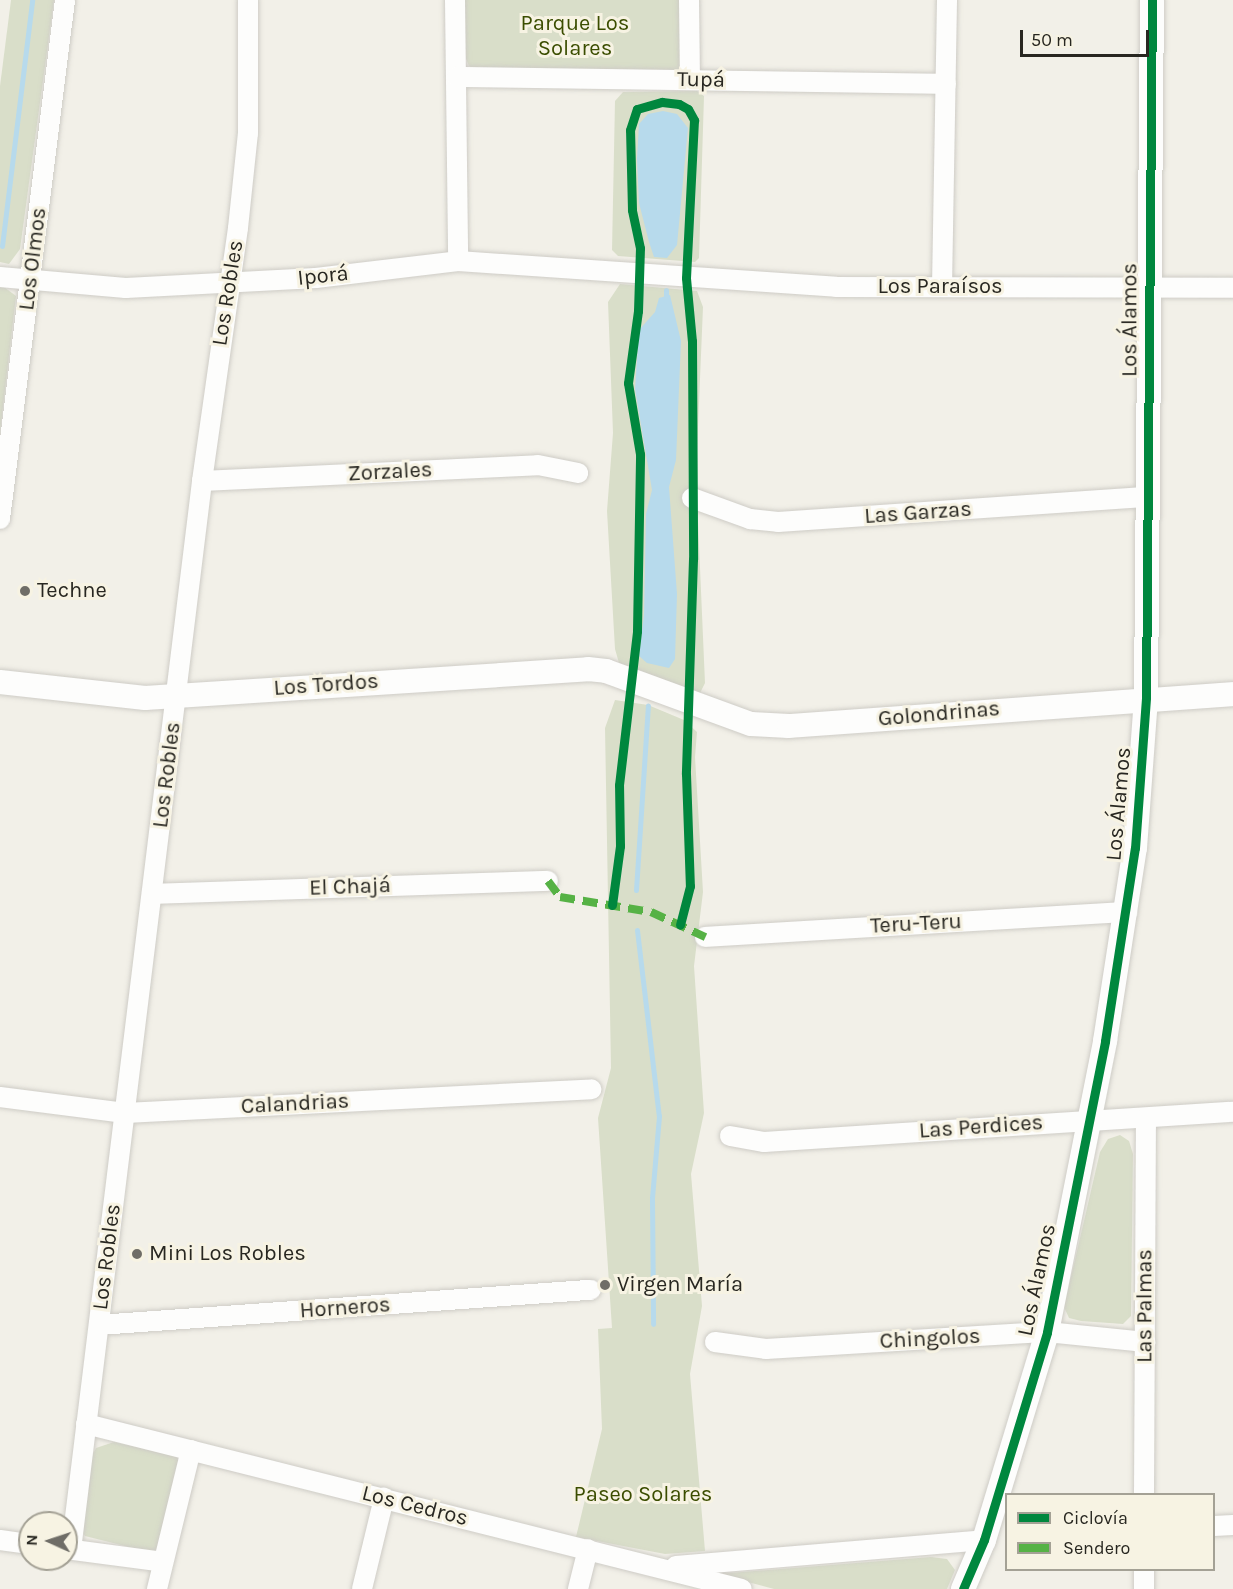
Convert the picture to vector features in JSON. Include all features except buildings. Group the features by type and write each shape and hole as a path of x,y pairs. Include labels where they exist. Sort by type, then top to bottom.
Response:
{"street":[{"name":"Los Olmos","path":"0,519 65,0"},
{"name":"Los Robles","path":"73,1511 99,1325 202,481 248,133 248,0"},
{"path":"455,0 458,261"},
{"path":"689,0 690,80"},
{"path":"942,287 947,0"},
{"name":"Los Álamos","path":"963,1589 984,1540 1047,1332 1090,1120 1127,912 1144,749 1146,697 1152,0"},
{"name":"Tupá","path":"457,77 946,84"},
{"name":"Iporá","path":"0,277 126,288 228,285 458,261 647,275"},
{"name":"Los Paraísos","path":"647,275 836,287 1233,288"},
{"name":"Zorzales","path":"202,481 538,465 578,473"},
{"name":"Las Garzas","path":"692,498 750,519 778,522 1148,497"},
{"name":"Los Tordos","path":"0,682 145,698 588,669 650,688"},
{"name":"Golondrinas","path":"650,688 751,724 789,726 1146,697 1233,694"},
{"name":"El Chajá","path":"152,894 548,881"},
{"name":"Teru-Teru","path":"705,937 1127,912"},
{"name":"Calandrias","path":"0,1097 125,1113 591,1089"},
{"name":"Las Perdices","path":"730,1136 764,1142 1233,1112"},
{"name":"Las Palmas","path":"1144,1493 1146,1118"},
{"name":"Horneros","path":"99,1325 591,1290"},
{"name":"Chingolos","path":"715,1342 766,1349 1047,1332 1145,1342"},
{"name":"Los Cedros","path":"86,1424 664,1567 742,1589"},
{"path":"157,1589 191,1450"},
{"path":"362,1589 384,1498"},
{"path":"1215,1526 1233,1525"},
{"path":"0,1540 18,1542"},
{"path":"664,1567 984,1540"},
{"path":"578,1589 588,1549"},
{"path":"78,1550 163,1563"},
{"path":"1144,1571 1144,1589"}],"green space":[{"path":"11,0 54,0 20,249 9,264 0,262 0,86"},
{"name":"Parque Los Solares","path":"464,0 683,0 683,64 679,71 480,71 469,66 465,56"},
{"path":"697,91 704,96 699,258 695,262 618,256 612,250 615,101 623,92"},
{"path":"0,284 16,296 0,432"},
{"path":"620,284 697,291 703,307 696,475 705,683 700,693 619,663 615,649 607,511 613,433 608,302"},
{"name":"Paseo Solares","path":"615,700 648,705 684,720 697,732 695,757 703,892 694,966 704,1113 691,1174 702,1306 690,1374 705,1551 665,1554 576,1537 602,1429 598,1329 612,1328 598,1118 611,1068 605,728"},
{"path":"1120,1135 1129,1141 1133,1154 1131,1316 1123,1324 1081,1321 1069,1318 1064,1307 1100,1152 1108,1139"},
{"path":"114,1442 176,1456 179,1461 159,1548 153,1553 85,1536 81,1530 92,1456 96,1448"},
{"path":"931,1557 947,1559 955,1570 947,1589 774,1589 717,1574"}],"water":[{"path":"663,111 677,114 688,128 677,245 667,258 654,257 649,242 639,203 637,159 639,124 648,114"},
{"path":"670,295 681,341 676,460 669,487 677,594 675,659 669,668 647,663 639,656 644,615 646,514 652,490 635,389 639,330 655,312 659,298"}],"waterway":[{"path":"2,246 32,0"},
{"path":"666,290 666,301"},
{"path":"636,890 648,705"},
{"path":"637,930 659,1116 652,1198 653,1324"}],"marked path":[{"path":"548,881 560,897 651,912 705,937"}],"cycle path":[{"path":"963,1589 984,1540 1047,1332 1105,1041 1135,848 1146,697 1152,0"},
{"path":"612,905 620,846 619,785 637,631 640,454 628,383 638,311 640,248 632,210 630,130 637,109 662,102 679,104 688,109 694,120 686,278 692,341 693,559 686,774 690,886 680,925"}],"place":[{"name":"Techne","path":"25,591"},
{"name":"Mini Los Robles","path":"137,1254"},
{"name":"Virgen María","path":"605,1285"}]}
